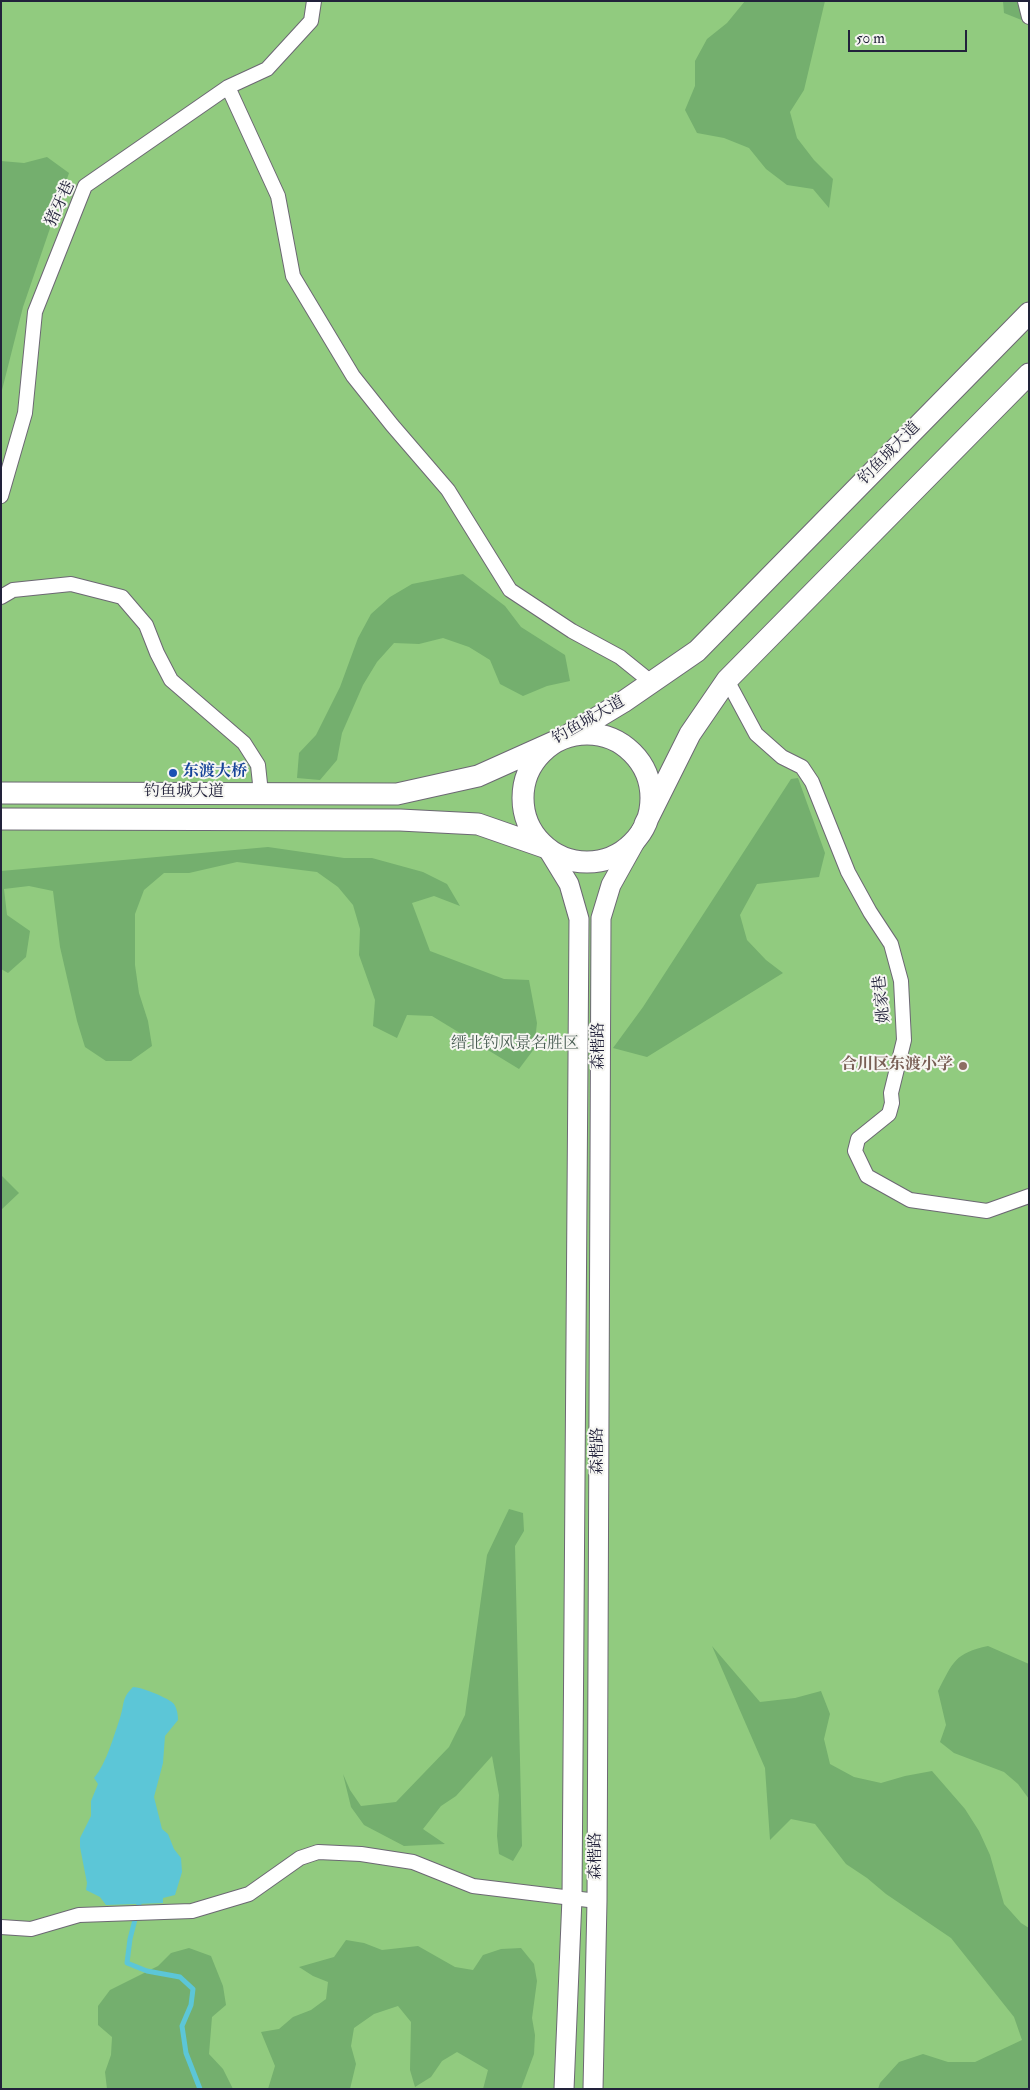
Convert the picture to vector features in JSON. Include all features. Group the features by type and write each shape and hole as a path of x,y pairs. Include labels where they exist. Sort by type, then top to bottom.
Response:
{"main road":[{"name":"钓鱼城大道","path":"1,793 396,794 478,776 565,737 623,702 697,651 1029,313"},
{"path":"645,824 651,803 649,782 640,762 626,747 607,737 586,734 565,737 548,746 534,760 526,777 522,796 525,815 533,833 547,848 565,858 585,862 605,859 622,851 636,839 645,824 690,734 727,680 1029,374"},
{"name":"钓鱼城大道","path":"1,819 420,821 478,824 547,848"},
{"name":"森楷路","path":"593,2089 597,1901 601,918 611,885 645,824"},
{"name":"森楷路","path":"547,848 569,884 579,919 572,1898 564,2089"}],"street":[{"name":"猪牙巷","path":"1,496 25,413 35,312 84,186 228,87 266,69 311,21 314,1"},
{"path":"1025,1 1029,17"},
{"path":"228,87 278,196 293,276 353,376 448,490 510,590 572,631 620,657 651,682"},
{"path":"1,597 13,590 71,584 122,597 146,625 156,653 171,680 244,743 258,765 261,793"},
{"name":"姚家巷","path":"727,680 756,734 782,757 802,767 812,782 848,872 870,912 891,944 901,981 904,1040 891,1093 890,1114 858,1139 855,1151 867,1176 910,1200 987,1211 1029,1196"},
{"path":"1,1927 31,1929 79,1915 192,1911 249,1894 300,1858 318,1852 361,1854 413,1862 473,1886 597,1901"}],"green space":[{"name":"缙北钓风景名胜区","path":"1,1 1029,1 1029,2089 1,2089"},
{"path":"745,1 825,1 804,90 790,112 797,138 814,160 833,179 829,208 813,189 787,185 766,169 749,148 724,138 697,133 685,110 695,86 695,61 707,39 727,23"},
{"path":"1003,1 1029,1 1029,23 1004,13"},
{"path":"47,157 69,173 23,307 1,394 1,161 24,163"},
{"path":"463,574 505,606 521,627 565,655 570,681 547,686 523,696 500,684 490,660 469,647 443,638 419,644 394,643 377,662 363,685 342,733 337,760 320,780 297,778 299,753 316,735 340,687 358,638 371,614 390,597 412,584"},
{"path":"798,778 825,853 819,877 757,884 740,915 747,940 766,960 783,973 647,1057 613,1048 643,1007 791,779"},
{"path":"268,847 344,858 372,858 423,872 447,884 460,906 434,896 412,903 430,951 504,979 529,980 537,1023 534,1049 519,1069 432,1016 407,1015 397,1038 373,1026 375,1000 359,955 360,929 353,905 338,887 317,872 237,862 189,873 164,873 144,890 135,914 135,965 139,993 148,1021 152,1046 131,1061 106,1061 85,1047 60,947 53,891 29,886 4,889 7,915 30,931 26,957 8,973 1,969 1,871"},
{"path":"1,1175 19,1193 1,1210"},
{"path":"509,1509 523,1513 524,1531 515,1546 522,1846 513,1861 499,1854 497,1836 499,1795 492,1756 456,1796 441,1806 423,1829 445,1844 404,1846 364,1825 351,1807 343,1774 350,1790 361,1806 396,1802 449,1747 465,1715 487,1555"},
{"path":"712,1646 760,1702 795,1698 821,1691 830,1714 824,1739 830,1764 854,1777 881,1783 932,1771 965,1809 979,1831 990,1855 1004,1904 1021,1923 1029,1928 1029,2089 878,2089 880,2083 899,2062 923,2054 948,2062 975,2062 1022,2040 1014,2017 951,1938 846,1864 815,1824 791,1819 770,1840 765,1768"},
{"path":"988,1646 1029,1664 1029,1799 1018,1784 1004,1772 954,1753 940,1742 946,1725 938,1691 956,1660 968,1652"},
{"path":"346,1940 364,1943 382,1950 418,1946 455,1967 473,1970 483,1955 501,1949 521,1948 534,1964 537,1981 532,2018 535,2035 534,2054 521,2089 483,2089 488,2070 457,2052 442,2061 431,2077 415,2087 410,2070 411,2022 398,2006 374,2014 354,2028 351,2046 356,2064 350,2089 268,2089 275,2066 261,2032 279,2029 293,2017 311,2010 326,1999 328,1982 313,1976 299,1967 334,1957"},
{"path":"189,1948 211,1956 223,1986 226,2005 212,2017 209,2054 223,2069 233,2089 107,2089 105,2072 111,2055 112,2037 98,2025 98,2006 110,1990 158,1966 171,1953"}],"water":[{"path":"133,1687 167,1699 174,1704 177,1712 178,1720 165,1736 163,1763 154,1797 162,1829 168,1834 174,1849 181,1858 182,1872 175,1895 163,1898 163,1903 106,1905 100,1897 86,1890 87,1883 80,1838 91,1816 91,1801 98,1784 94,1778 103,1765 125,1698"}],"waterway":[{"path":"139,1904 130,1939 127,1963 147,1971 180,1977 193,1989 191,2005 182,2026 186,2053 200,2089"}],"place":[{"name":"东渡大桥","path":"173,773"},
{"name":"合川区东渡小学","path":"963,1066"}]}
